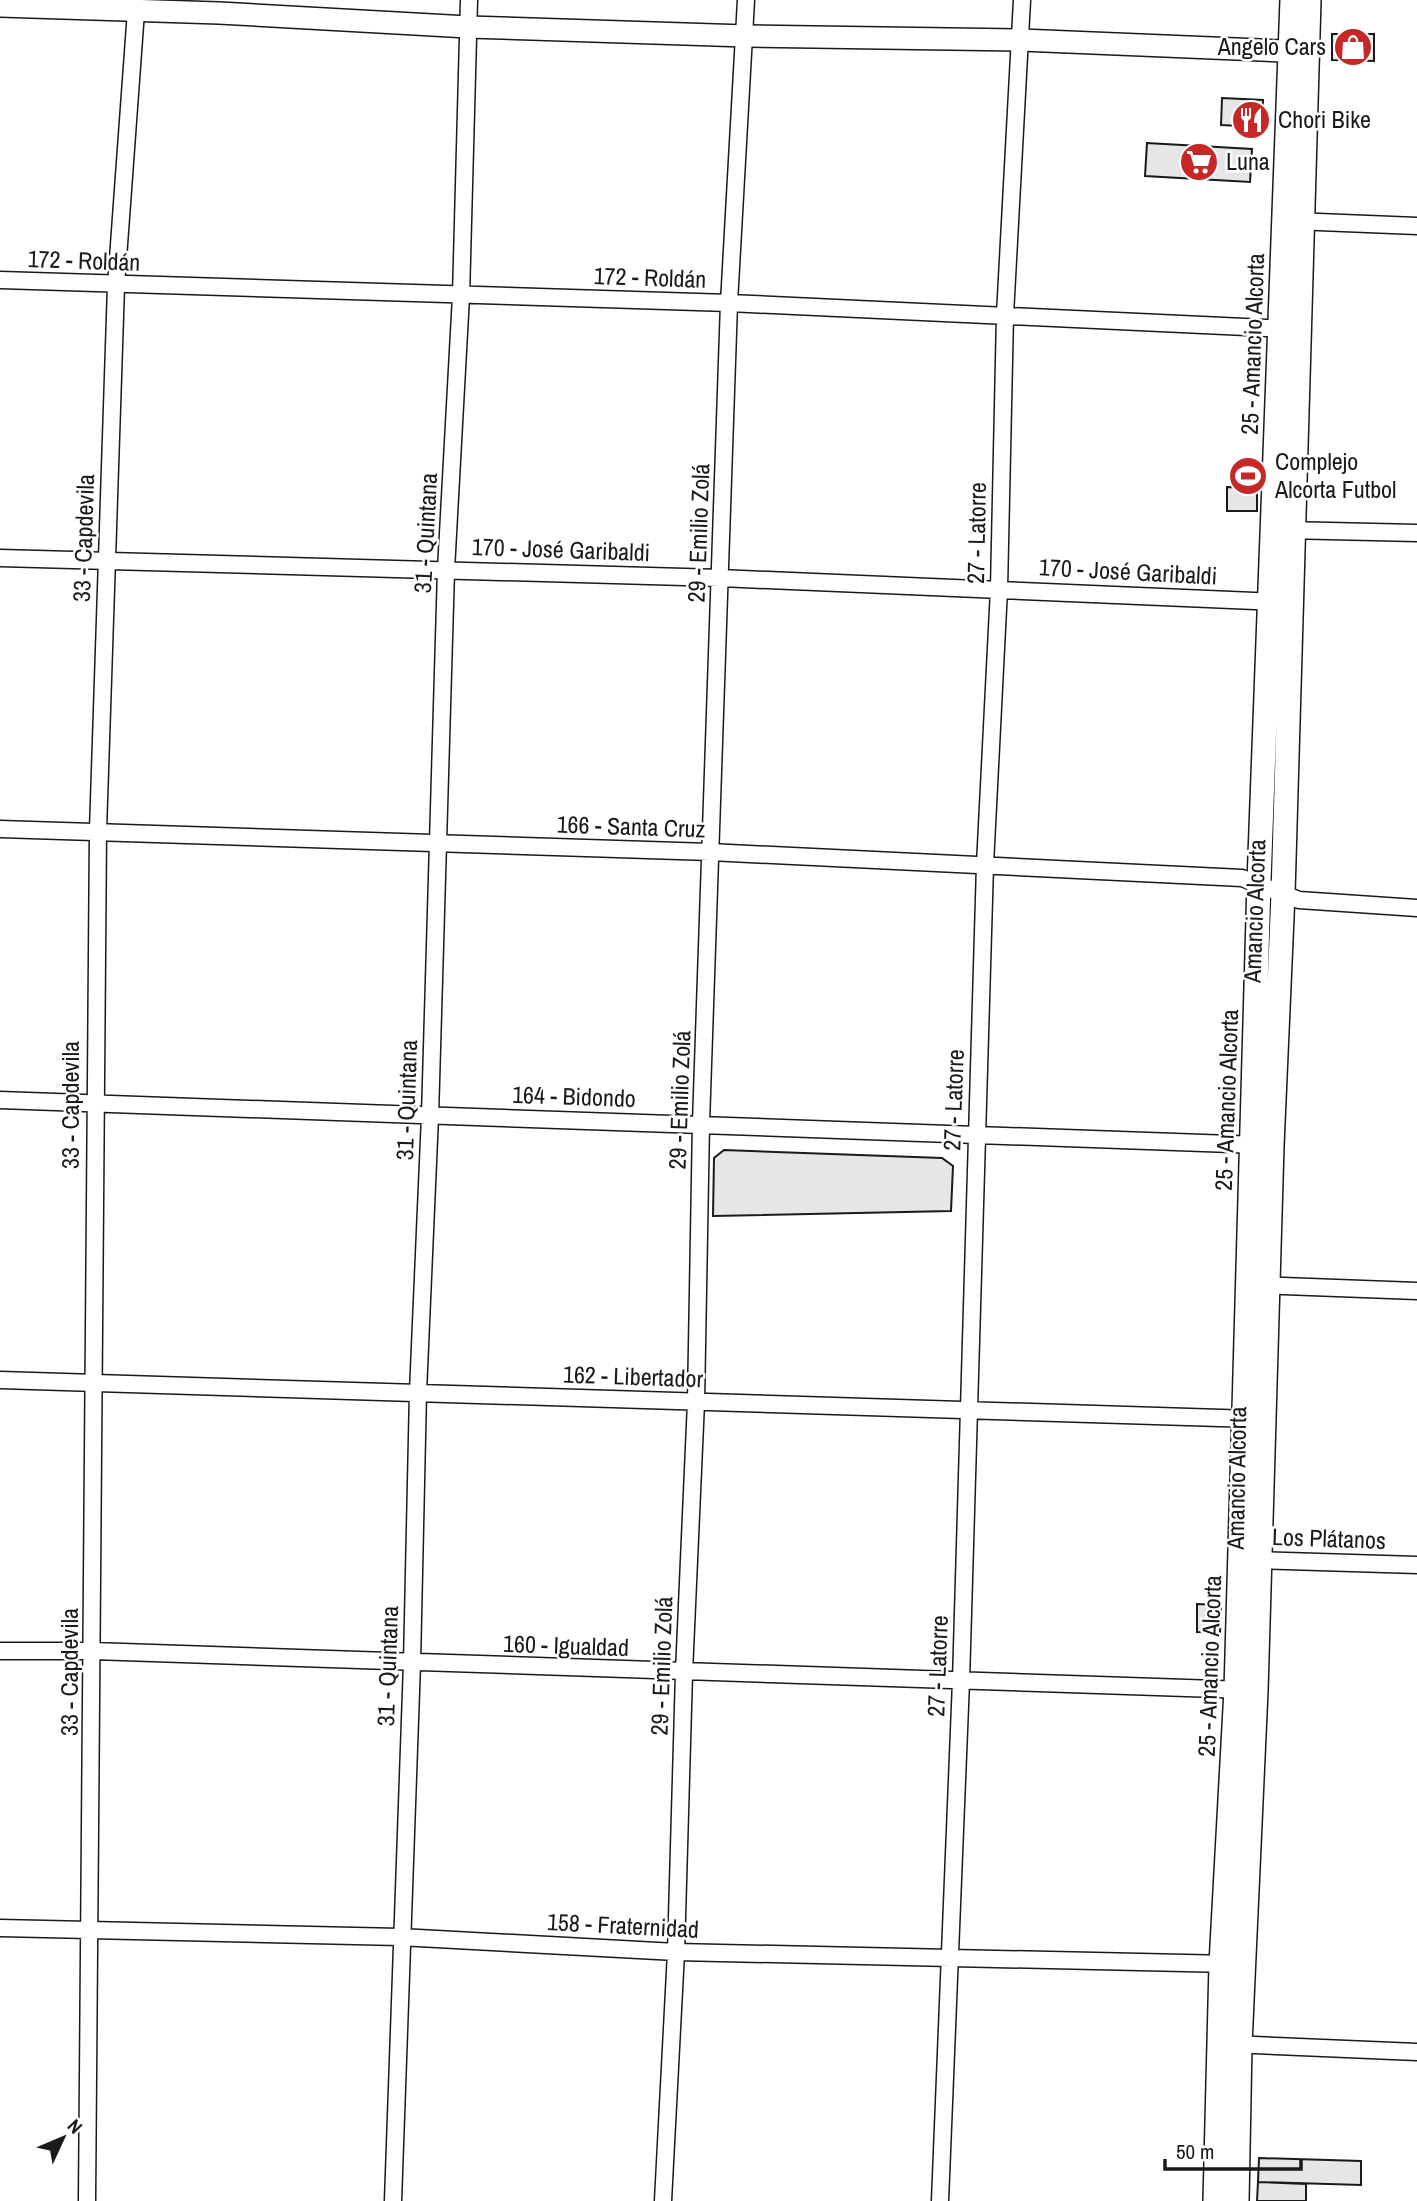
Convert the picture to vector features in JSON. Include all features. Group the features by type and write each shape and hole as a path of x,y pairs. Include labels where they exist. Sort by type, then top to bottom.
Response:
{"main road":[{"path":"1292,0 1299,52"},
{"path":"1289,330 1299,52 1309,0"},
{"name":"25 - Amancio Alcorta","path":"1232,1964 1246,1690 1262,1146 1259,882 1280,602 1289,330"},
{"name":"Amancio Alcorta","path":"1262,1146 1283,894 1280,602"},
{"path":"1215,2201 1229,2044 1232,1964"},
{"path":"1229,2044 1237,2201"}],"street":[{"name":"31 - Quintana","path":"393,2201 446,570 461,296 469,0"},
{"name":"29 - Emilio Zolá","path":"663,2201 677,1952 684,1672 696,1402 701,1123 729,303 746,0"},
{"name":"27 - Latorre","path":"940,2201 961,1681 985,865 999,589 1005,315 1021,0"},
{"path":"6,4 136,11 219,6 468,27 746,36 1021,40 1299,52"},
{"name":"33 - Capdevila","path":"87,2201 93,1651 93,1104 98,831 116,286 136,11"},
{"path":"1292,221 1417,226"},
{"name":"172 - Roldán","path":"0,280 116,286 729,303 1289,330"},
{"path":"1283,530 1417,533"},
{"name":"170 - José Garibaldi","path":"0,558 720,578 1280,602"},
{"name":"166 - Santa Cruz","path":"0,829 710,852 1242,878 1259,882 1298,900 1417,908"},
{"name":"164 - Bidondo","path":"0,1100 701,1123 976,1137 1262,1146"},
{"path":"1257,1285 1417,1291"},
{"name":"162 - Libertador","path":"0,1380 1254,1419"},
{"name":"Los Plátanos","path":"1250,1559 1417,1565"},
{"name":"160 - Igualdad","path":"0,1651 93,1651 1246,1690"},
{"name":"158 - Fraternidad","path":"0,1928 400,1937 677,1952 1232,1964"},
{"path":"1229,2044 1417,2052"}],"building":[{"name":"Angelo Cars","path":"1332,34 1374,34 1374,61 1332,60"},
{"path":"1222,98 1263,100 1262,127 1221,125"},
{"name":"Luna","path":"1147,143 1252,149 1250,182 1145,176"},
{"name":"Complejo Alcorta Futbol","path":"1239,464 1257,465 1257,488 1239,488"},
{"path":"1227,487 1257,488 1257,511 1227,511"},
{"path":"724,1150 942,1158 953,1166 951,1211 713,1216 714,1158"},
{"path":"1197,1604 1221,1605 1220,1633 1197,1632"},
{"path":"1259,2158 1361,2161 1361,2185 1258,2182"},
{"path":"1258,2182 1306,2184 1306,2201 1257,2201"}],"place":[{"name":"Angelo Cars","path":"1353,47"},
{"name":"Chori Bike","path":"1251,120"},
{"name":"Luna","path":"1199,162"},
{"name":"Complejo Alcorta Futbol","path":"1248,476"}]}
